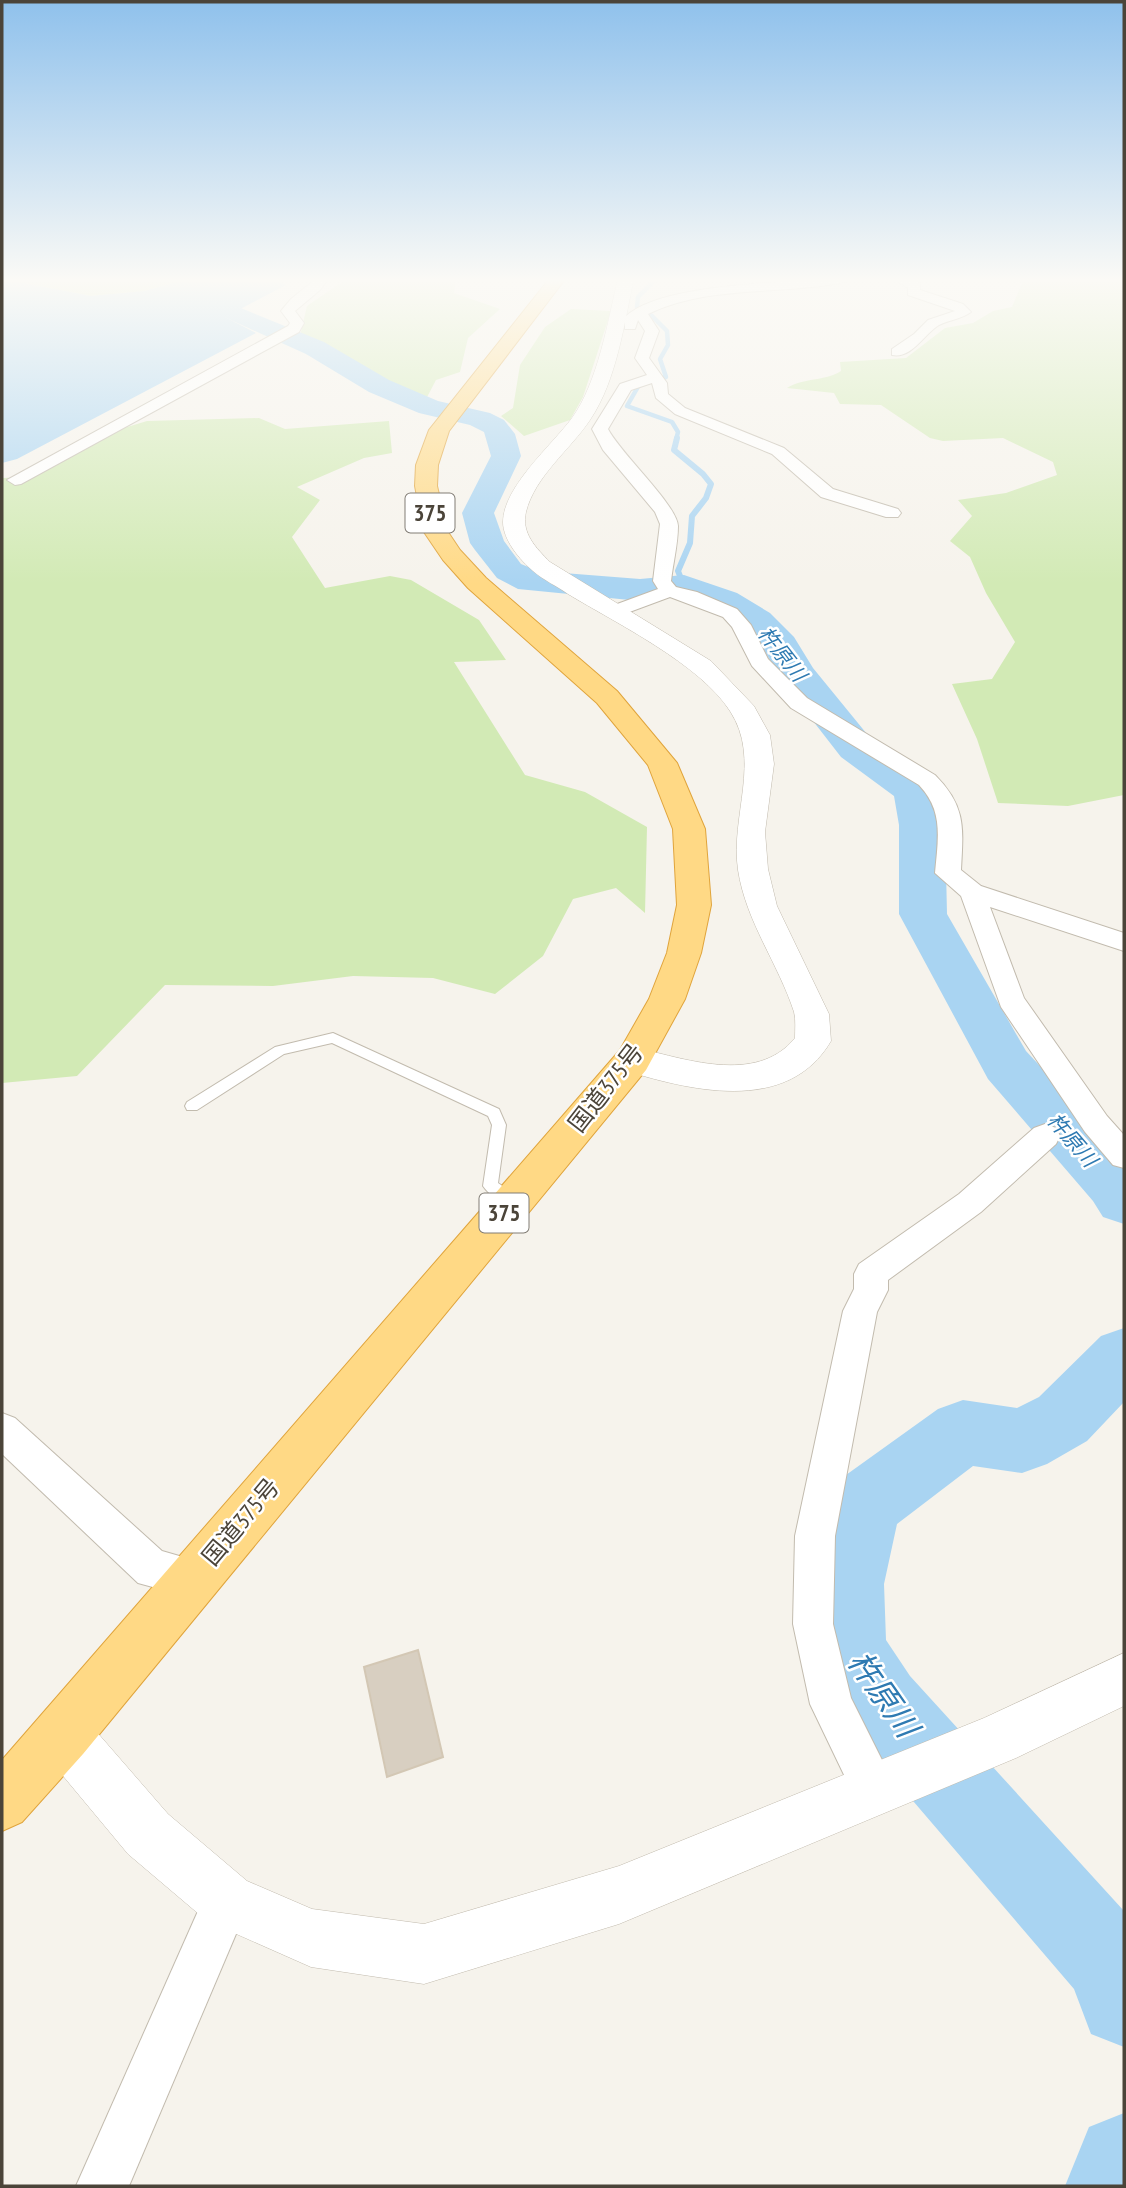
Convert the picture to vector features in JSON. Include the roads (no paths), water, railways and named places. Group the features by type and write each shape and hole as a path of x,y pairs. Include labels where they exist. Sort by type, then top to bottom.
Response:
{"highway":[{"name":"国道375号","path":"2,1802 63,1734 633,1060 667,999 684,953 694,905 689,829 662,763 607,697 477,583 451,555 436,532 426,486 427,465 449,416 478,380"}],"street":[{"path":"15,480 200,380"},
{"path":"597,380 582,418 519,501 514,518 523,547 542,567 566,584 615,611 702,666 741,706 756,735 760,764 750,832 753,869 761,906 812,1014 813,1041 795,1062 763,1076 714,1077 633,1060"},
{"path":"657,380 666,402 680,411 778,451 827,493 892,513"},
{"path":"657,380 625,387 600,429 609,447 663,510 669,524 662,581 669,591"},
{"path":"615,611 669,591 690,596 730,613 741,625 759,662 799,703 917,774 943,794 951,816 948,873 972,892 1124,942"},
{"path":"972,892 1012,1000 1096,1124 1124,1156"},
{"path":"884,1784 831,1704 813,1624 815,1536 860,1311 871,1290 871,1274 970,1203 1045,1136"},
{"path":"2,1430 152,1569 193,1578"},
{"path":"63,1734 148,1834 227,1901 312,1938 424,1954 619,1895 884,1784 997,1740 1124,1679"},
{"path":"103,2186 227,1901"}],"lane":[{"path":"192,1106 280,1050 333,1038 494,1113 499,1125 490,1186 515,1201"}],"water":[{"path":"2,380 167,380 17,459 2,463"}],"waterway":[{"name":"杵原川","path":"369,380 429,407 480,419 494,426 500,434 506,456 478,513 487,543 509,571 531,581 640,590 684,586 724,601 757,621 780,645 796,673 856,748 915,791 922,825 923,914 1007,1065 1114,1184 1124,1200"},
{"path":"656,380 639,385 627,406 672,422 678,432 676,440"},
{"path":"677,438 674,450 711,484 706,498 692,516 690,543 678,571 684,586"},
{"name":"杵原川","path":"1124,1357 1063,1419 1022,1441 963,1432 865,1504 846,1584 847,1651 882,1704 1110,1962 1124,2001"},
{"name":"杵原川","path":"1115,2186 1124,2162"}]}
